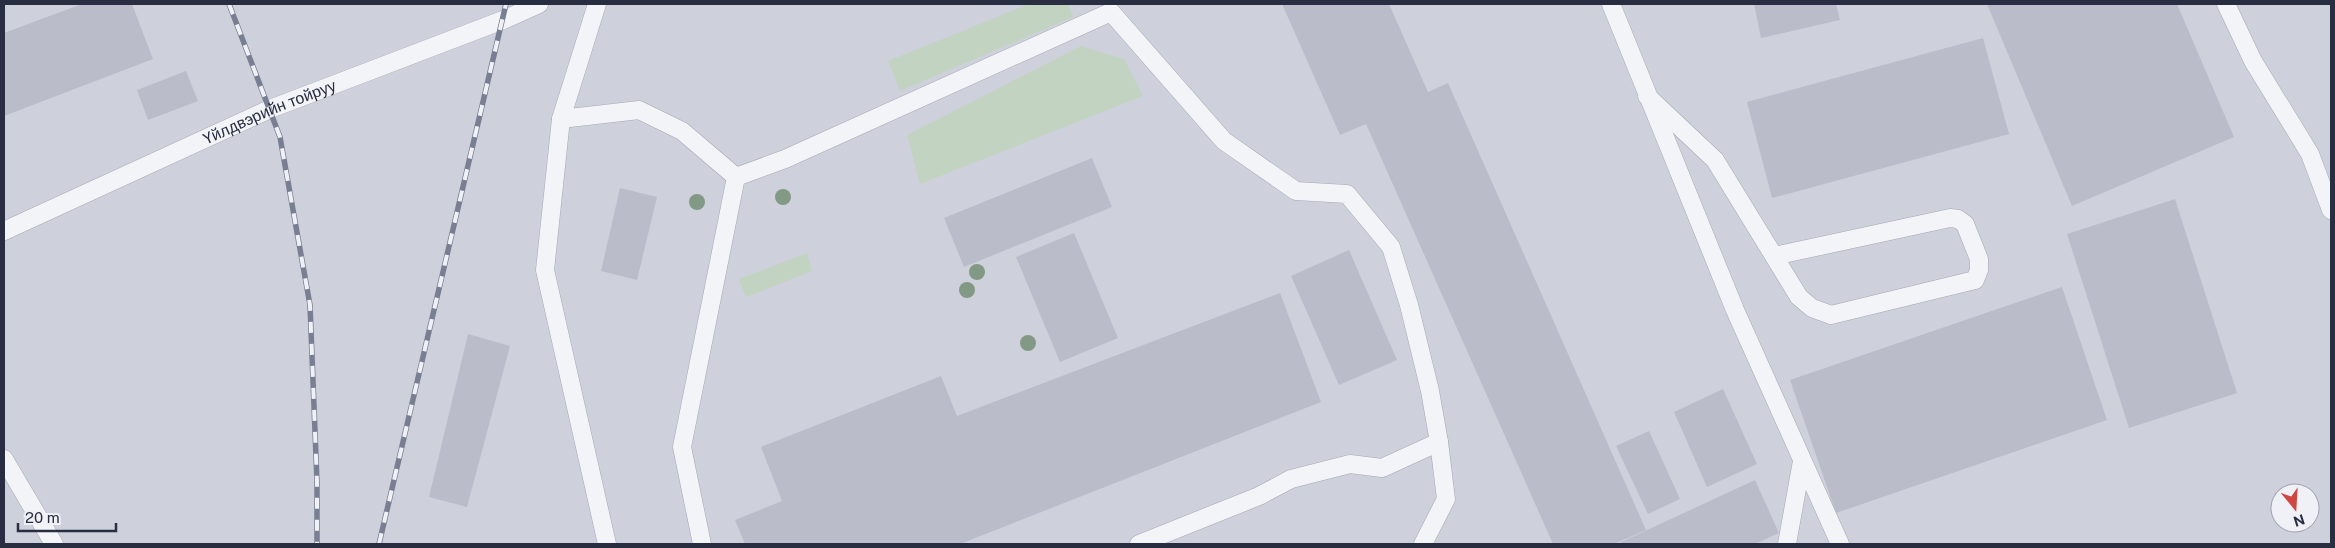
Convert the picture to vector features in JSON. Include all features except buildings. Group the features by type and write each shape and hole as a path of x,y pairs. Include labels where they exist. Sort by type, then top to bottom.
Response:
{"lane":[{"name":"Үйлдвэрийн тойруу","path":"4,231 270,109 503,20 539,4"},
{"path":"597,4 561,119 545,270 607,544"},
{"path":"1611,4 1735,310 1840,544"},
{"path":"2226,4 2253,61 2310,154 2331,210"},
{"path":"736,177 785,159 1111,12 1224,140 1296,191 1347,194 1391,247 1416,334 1439,442 1446,498 1422,544"},
{"path":"1647,96 1715,160 1798,297 1812,308 1831,315 1975,280 1979,270 1979,258 1965,224 1958,219 1950,218 1774,256"},
{"path":"561,119 639,110 682,131 736,177"},
{"path":"702,544 682,447 736,177"},
{"path":"1139,544 1258,496 1291,479 1350,464 1382,468 1439,442"},
{"path":"4,459 54,544"},
{"path":"1787,544 1802,461"}],"shaded area":[{"path":"4,4 2331,4 2331,544 4,544"}],"green space":[{"path":"1029,4 1068,4 1073,17 900,91 888,61"},
{"path":"1081,46 1124,59 1143,96 920,184 907,135"},
{"path":"807,253 812,271 746,297 739,279"}],"railway":[{"path":"229,4 280,137 310,305 317,482 317,544"},
{"path":"379,544 506,4"}]}
